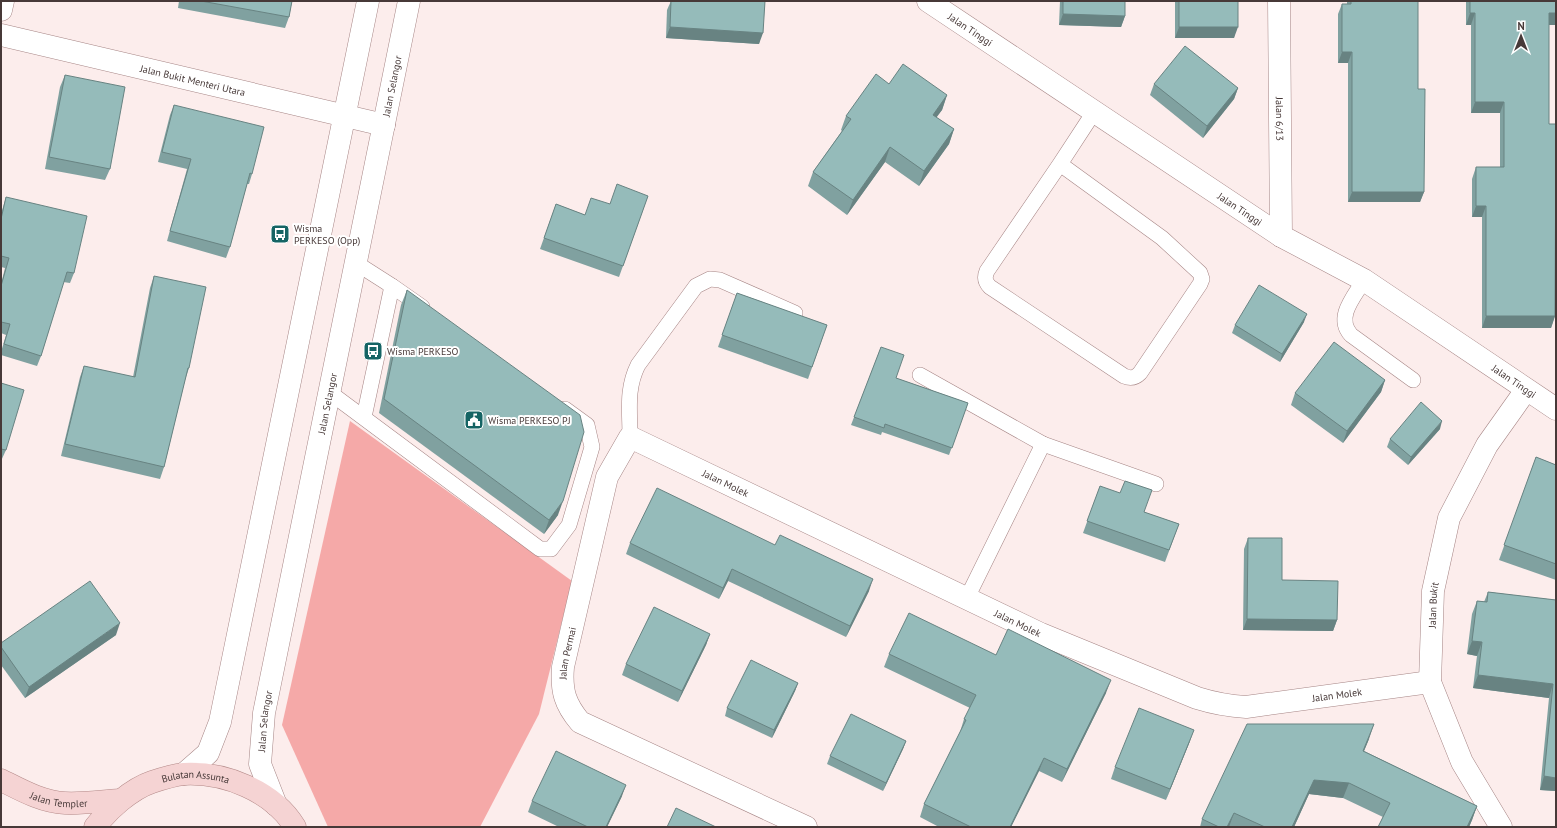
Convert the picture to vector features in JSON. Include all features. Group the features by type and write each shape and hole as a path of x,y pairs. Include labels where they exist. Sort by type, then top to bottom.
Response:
{"main road":[{"name":"Bulatan Assunta","path":"95,827 120,800 150,782 184,774 217,776 249,786 276,805 295,827"},
{"name":"Jalan Templer","path":"1,780 30,795 49,801 64,803 120,800"}],"street":[{"path":"1,10 3,1"},
{"path":"184,774 208,753 220,722 368,1"},
{"name":"Jalan Selangor","path":"276,805 260,764 264,713 409,1"},
{"name":"Jalan Tinggi","path":"928,1 1281,236 1364,280 1556,409"},
{"name":"Jalan 6/13","path":"1279,1 1281,236"},
{"name":"Jalan Bukit Menteri Utara","path":"1,35 384,125"},
{"name":"Jalan Bukit","path":"1501,827 1462,762 1430,682 1433,592 1449,518 1487,445 1526,390"},
{"name":"Jalan Molek","path":"630,438 1041,634 1197,698 1227,706 1246,707 1430,682"},
{"name":"Jalan Permai","path":"630,438 607,478 563,667 563,694 568,706 580,722 806,827"}],"lane":[{"path":"1060,164 1162,238 1200,273 1202,279 1200,284 1136,377 1130,378 1124,376 990,287 986,283 985,277 987,271 1094,112"},
{"path":"356,263 431,313"},
{"path":"630,438 629,392 632,378 638,365 696,286 710,279 720,280 795,313"},
{"path":"1364,280 1346,310 1344,324 1351,335 1413,380"},
{"path":"364,417 392,286"},
{"path":"920,374 1043,444 1156,484"},
{"path":"329,392 540,548 551,549 569,525 592,447 587,425 554,402"},
{"path":"967,598 1043,444"}],"shaded area":[{"path":"350,421 572,581 539,714 480,827 328,827 282,725"}],"building":[{"path":"201,1 292,1 289,17"},
{"path":"671,1 765,1 763,33 670,27"},
{"path":"1063,1 1125,1 1125,16 1063,14"},
{"path":"1179,1 1238,1 1238,27 1179,27"},
{"path":"1351,1 1418,1 1418,89 1425,89 1424,192 1352,192 1352,52 1342,52 1342,4 1351,4"},
{"path":"1470,1 1556,1 1556,13 1549,13 1549,124 1556,124 1555,316 1486,316 1486,206 1476,206 1476,167 1504,167 1504,102 1475,102 1475,13 1470,13"},
{"path":"1185,46 1238,88 1207,126 1154,84"},
{"path":"903,64 947,95 933,115 954,129 924,171 890,147 853,200 813,172 851,119 846,116 876,74 889,84"},
{"path":"65,75 125,87 110,169 49,157"},
{"path":"174,105 264,127 252,174 250,173 230,247 170,231 191,159 162,152"},
{"path":"617,184 648,196 623,266 544,238 556,204 585,215 591,198 610,204"},
{"path":"6,197 87,216 74,273 67,272 41,356 4,344 10,324 1,322 1,286 9,258 1,256 1,219"},
{"path":"154,276 206,287 189,368 164,467 65,444 84,366 135,377"},
{"path":"1259,285 1307,314 1282,354 1235,325"},
{"path":"407,290 580,415 584,432 563,501 549,520 384,399"},
{"path":"737,293 827,325 812,367 722,335"},
{"path":"1334,342 1385,380 1347,431 1295,393"},
{"path":"881,347 904,355 896,378 968,403 952,448 885,424 884,428 854,417"},
{"path":"1,383 24,390 6,450 1,449"},
{"path":"1421,402 1442,421 1411,457 1390,439"},
{"path":"1536,457 1556,465 1556,564 1504,545"},
{"path":"1125,481 1152,490 1144,512 1179,524 1169,550 1087,521 1100,486 1120,493"},
{"path":"657,488 775,545 780,535 873,579 850,626 732,569 723,588 630,543"},
{"path":"1248,538 1282,538 1282,580 1338,581 1337,620 1247,619"},
{"path":"90,581 120,623 29,687 1,647 1,643"},
{"path":"1488,592 1556,600 1556,778 1544,776 1553,684 1478,675 1482,642 1472,641 1477,601 1487,602"},
{"path":"654,607 710,634 682,691 626,664"},
{"path":"909,613 996,655 1008,629 1111,680 1067,769 1044,758 1010,827 971,827 924,804 966,720 964,719 976,695 889,654"},
{"path":"751,660 798,683 774,730 727,708"},
{"path":"1139,708 1194,730 1170,789 1115,767"},
{"path":"851,714 906,741 886,783 830,756"},
{"path":"1247,724 1374,724 1363,751 1477,806 1467,827 1378,827 1390,803 1349,783 1314,780 1292,827 1265,827 1234,813 1227,827 1219,827 1202,819"},
{"path":"556,751 626,785 606,827 588,827 532,801"},
{"path":"676,808 716,827 667,827"}],"place":[{"name":"Wisma PERKESO (Opp)","path":"280,234"},
{"name":"Wisma PERKESO","path":"373,351"},
{"name":"Wisma PERKESO PJ","path":"474,420"}]}
